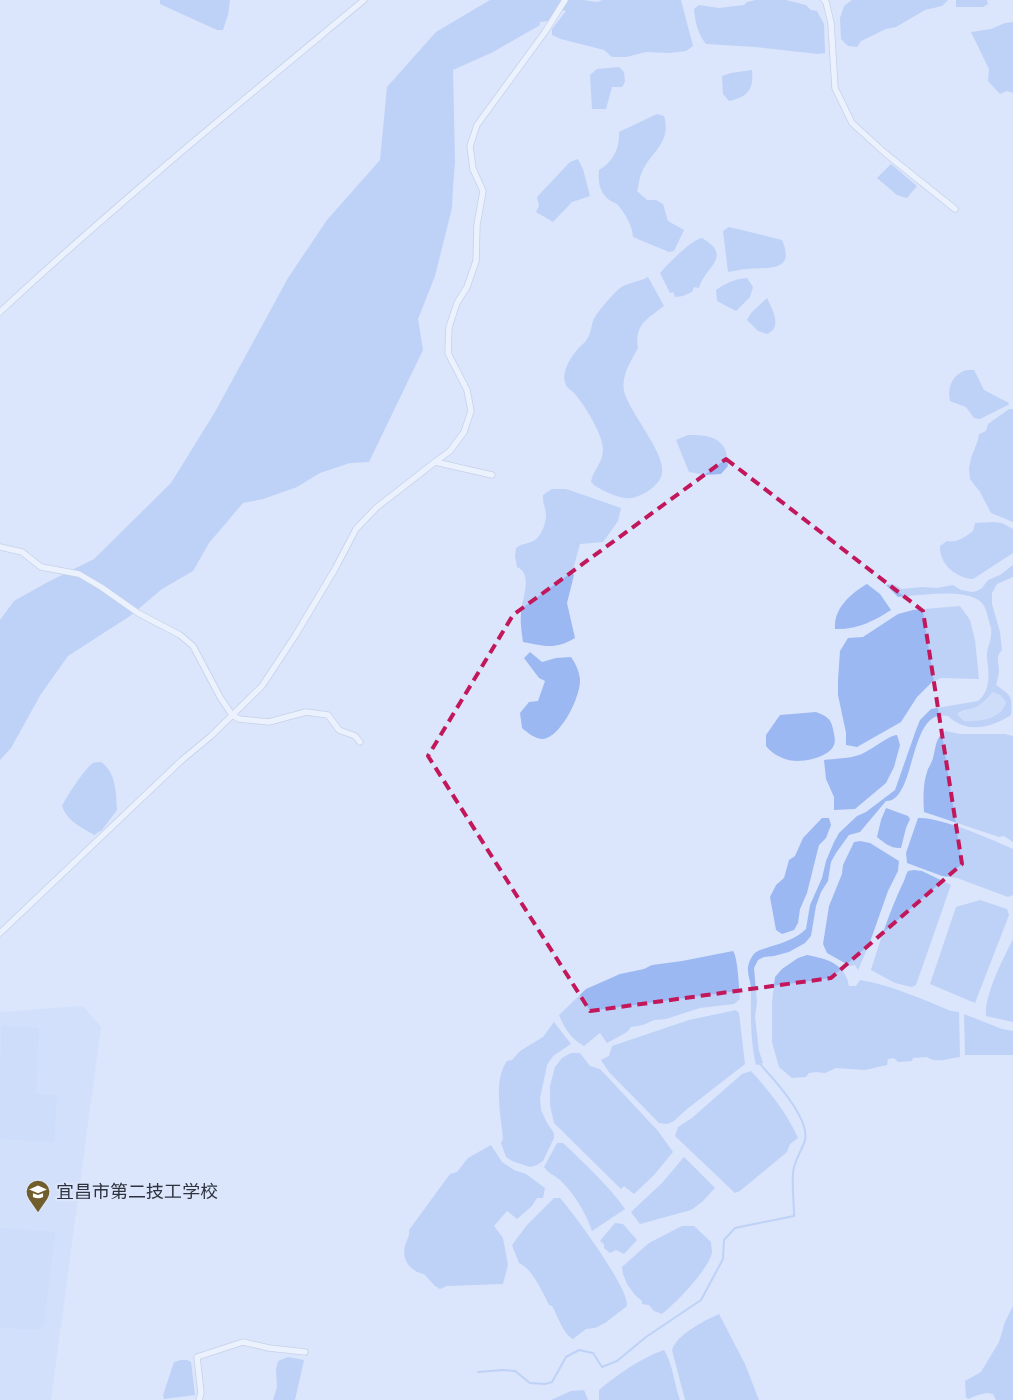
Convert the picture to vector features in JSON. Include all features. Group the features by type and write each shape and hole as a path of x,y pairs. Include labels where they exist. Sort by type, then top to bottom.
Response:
{"street":[{"path":"0,312 180,154 364,0"},
{"path":"0,933 182,760 212,736 262,686 325,585 356,529 376,508 450,451 464,432 471,411 467,390 448,353 449,327 457,303 467,287 476,261 478,245 477,225 483,191 474,169 470,146 477,125 546,32 565,0"},
{"path":"824,0 831,23 835,88 852,123 885,153 955,209"},
{"path":"435,462 492,475"},
{"path":"0,547 22,552 41,566 79,574 138,613 180,635 193,646 220,697 232,715 239,719 269,722 306,712 328,715 339,730 355,736 360,742"},
{"path":"199,1400 201,1393 197,1357 243,1342 269,1348 305,1352"}],"highlighted area":[{"path":"726,459 923,611 962,864 831,978 590,1011 428,756 513,615"}],"shaded area":[{"path":"160,0 230,0 223,30 217,30 160,4"},
{"path":"490,0 583,0 598,2 602,0 681,0 693,46 686,51 669,53 646,52 626,57 612,57 604,50 552,35 552,29 566,11 558,9 548,21 540,22 540,25 493,52 453,70 455,162 452,208 435,276 418,319 423,350 369,462 350,463 320,473 297,487 263,499 243,503 209,543 193,571 162,589 130,616 68,656 41,694 11,748 0,760 0,620 14,601 94,559 171,483 215,412 288,278 327,220 380,160 387,87 436,32"},
{"path":"756,0 786,0 806,5 811,10 817,11 824,24 825,53 818,54 706,44 697,28 694,9 699,5 719,8 744,5 747,2"},
{"path":"852,0 948,0 942,6 925,10 896,27 886,29 861,41 857,47 848,46 841,39 840,18 844,6"},
{"path":"956,0 987,0 988,4 983,7 956,7"},
{"path":"1013,22 1013,93 1007,91 1000,94 988,81 989,69 971,32 991,29"},
{"path":"619,67 624,72 625,82 622,87 612,87 606,109 592,109 590,75 597,69"},
{"path":"752,70 751,87 741,97 729,101 723,94 722,76"},
{"path":"657,114 664,116 665,133 663,140 642,172 637,191 647,200 656,200 663,204 668,221 684,230 674,251 669,252 633,237 626,216 618,205 605,196 599,182 599,170 612,159 617,149 619,132"},
{"path":"578,159 583,169 590,196 572,202 553,222 536,212 539,206 537,197 570,162"},
{"path":"891,164 917,186 907,198 897,195 877,178"},
{"path":"729,227 782,240 785,250 783,263 778,266 728,272 723,231"},
{"path":"702,238 716,251 715,262 702,280 699,288 694,287 692,292 675,297 673,292 670,293 660,273 686,248"},
{"path":"648,277 664,306 647,319 640,328 637,340 638,348 627,369 623,385 633,411 659,455 662,474 657,484 647,492 636,497 625,498 607,492 591,482 603,451 600,437 588,412 574,393 566,386 564,378 569,361 585,342 593,321 605,304 620,288"},
{"path":"747,278 753,287 750,297 736,311 717,301 716,290 730,282"},
{"path":"767,298 775,322 772,331 767,334 758,331 747,320 751,313"},
{"path":"967,370 974,370 984,390 1009,403 1008,405 980,419 974,418 966,407 950,401 949,390 952,381 958,374"},
{"path":"1009,409 1013,409 1013,522 991,513 980,492 970,479 969,469 979,434 986,431 988,424"},
{"path":"688,435 714,438 722,444 726,451 728,466 721,474 706,475 689,472 676,440"},
{"path":"552,489 566,489 621,508 618,521 603,542 580,544 572,573 574,575 567,603 575,638 556,646 523,642 521,618 526,582 522,570 517,567 515,556 516,548 535,540 542,532 546,515 543,495"},
{"path":"975,523 1002,523 1013,529 1013,553 973,579 961,576 950,569 942,559 940,546 947,541 958,540 967,535 973,531"},
{"path":"1013,565 1013,577 997,584 992,593 992,604 1000,632 1002,650 998,658 999,673 996,685 1010,696 1011,715 987,726 979,727 963,725 955,722 948,716 939,716 933,718 925,726 901,790 895,798 886,801 860,832 849,835 831,862 828,881 821,892 816,906 811,936 805,943 789,952 758,960 754,968 757,1002 755,1017 759,1051 763,1063 756,1065 752,1037 751,989 748,970 751,957 759,950 789,940 806,929 810,905 822,878 826,861 834,842 839,833 857,816 866,812 895,790 920,720 931,709 978,701 987,687 987,654 991,628 984,606 978,600 969,596 957,594 898,597 886,585 893,584 902,589 937,588 953,585 961,590 972,592 982,588 988,580 1000,575","holes":["993,692 1000,695 1006,702 1004,708 995,716 983,720 964,721 957,714 979,705"]},
{"path":"867,584 880,594 891,610 865,624 851,628 835,629 837,615 844,602"},
{"path":"960,606 970,620 975,640 979,679 941,678 932,682 917,697 901,722 857,747 846,745 846,733 838,695 838,680 840,651 848,638 863,637 898,614 913,610"},
{"path":"530,652 542,662 556,658 571,657 580,679 577,695 569,715 557,731 550,737 543,739 534,737 522,728 520,713 529,702 538,701 545,681 539,678 524,658"},
{"path":"993,692 1000,695 1006,702 1004,708 995,716 983,720 964,721 957,714 983,703"},
{"path":"816,712 831,722 835,737 835,743 826,754 812,759 797,761 785,759 766,746 766,735 780,715"},
{"path":"946,731 960,734 1005,734 1013,736 1013,842 1004,836 999,837 924,812 926,774 933,759 938,740 942,733"},
{"path":"897,735 900,745 894,767 886,783 855,809 834,810 834,797 826,779 824,760 859,755"},
{"path":"101,762 110,771 112,777 117,810 102,830 94,835 71,820 62,806 85,770 93,763"},
{"path":"886,808 908,816 910,819 901,848 891,847 877,837"},
{"path":"822,818 829,818 831,825 826,838 819,845 807,893 800,909 798,923 794,930 782,934 776,930 770,897 776,885 784,878 789,860 795,856 803,838"},
{"path":"918,818 927,818 952,825 1013,849 1013,895 1008,897 957,878 942,876 907,863 906,853"},
{"path":"854,842 870,843 899,861 898,871 888,891 858,970 855,965 850,966 827,953 823,944 829,906 842,874 843,865"},
{"path":"908,871 922,871 951,885 916,985 912,987 895,983 871,970 881,938 906,875"},
{"path":"980,900 1007,909 1009,915 975,1003 930,984 956,907"},
{"path":"1013,939 1013,1022 986,1016 986,1007 991,987"},
{"path":"733,951 737,966 740,999 734,1004 700,1008 666,1019 654,1020 643,1025 631,1027 627,1032 607,1043 600,1033 584,1046 569,1033 559,1015 586,989 620,974 644,969 652,965"},
{"path":"807,955 834,963 844,972 849,986 856,986 860,980 872,982 951,1011 959,1012 960,1057 938,1060 927,1057 913,1058 912,1061 898,1062 894,1058 888,1059 887,1065 865,1070 836,1068 825,1073 809,1073 806,1077 792,1078 779,1067 772,1042 772,1002 775,977 782,969 798,958"},
{"name":"宜昌市第二技工学校","path":"83,1006 101,1027 51,1400 0,1400 0,1012"},
{"path":"736,1010 739,1013 745,1064 674,1121 667,1124 659,1123 609,1072 601,1060 609,1056 612,1046 689,1020"},
{"path":"964,1014 1002,1029 1013,1031 1013,1055 965,1055"},
{"path":"554,1022 571,1044 553,1056 547,1065 540,1098 541,1110 554,1133 554,1138 543,1161 530,1167 506,1157 501,1143 503,1139 499,1098 500,1078 507,1061 512,1060 520,1051 543,1037"},
{"path":"2,1026 39,1028 36,1094 57,1095 54,1142 0,1139"},
{"path":"571,1053 580,1053 590,1066 600,1069 658,1131 673,1152 654,1175 634,1194 624,1186 621,1189 554,1123 550,1105 550,1086 555,1067 562,1058"},
{"path":"751,1071 789,1120 798,1138 790,1144 787,1152 740,1191 735,1193 675,1136 678,1127 692,1118 742,1074"},
{"path":"557,1143 563,1143 603,1183 625,1209 592,1231 575,1197 560,1180 544,1167"},
{"path":"491,1145 502,1162 514,1170 526,1174 545,1188 543,1198 537,1198 532,1206 517,1219 507,1211 494,1226 503,1238 508,1265 503,1284 447,1286 440,1289 424,1274 415,1271 408,1264 404,1251 409,1230 450,1174 457,1172 468,1158"},
{"path":"684,1157 715,1188 702,1202 691,1210 640,1224 631,1212 662,1183"},
{"path":"554,1198 560,1198 600,1251 619,1284 627,1306 605,1323 595,1328 586,1329 573,1339 569,1337 552,1306 549,1305 533,1275 519,1263 512,1245 527,1225"},
{"path":"615,1223 623,1224 637,1240 624,1254 616,1250 610,1253 600,1241"},
{"path":"682,1226 694,1226 711,1242 712,1253 698,1277 683,1295 662,1314 654,1311 649,1305 642,1304 642,1301 627,1284 622,1267 649,1243"},
{"path":"0,1228 55,1232 44,1323 40,1328 34,1330 0,1327"},
{"path":"1013,1306 1013,1400 996,1400 993,1394 987,1393 968,1399 966,1397 965,1381 981,1372 999,1342 1005,1322"},
{"path":"719,1314 745,1364 759,1400 685,1400 672,1350 685,1333"},
{"path":"664,1350 680,1400 599,1400 599,1390 614,1378 638,1362"},
{"path":"288,1357 304,1360 295,1400 273,1400 277,1387 276,1369 278,1361"},
{"path":"181,1360 191,1362 195,1395 164,1399 163,1395 174,1362"},
{"path":"584,1390 588,1400 551,1400 571,1391"}],"waterway":[{"path":"478,1372 515,1371 530,1383 545,1384 552,1382 566,1357 579,1350 593,1353 602,1367 617,1361 646,1337 701,1300 723,1259 724,1240 735,1228 794,1216 793,1173 805,1140 805,1131 802,1121 790,1100 760,1064"}],"place":[{"name":"宜昌市第二技工学校","path":"38,1213"}]}
